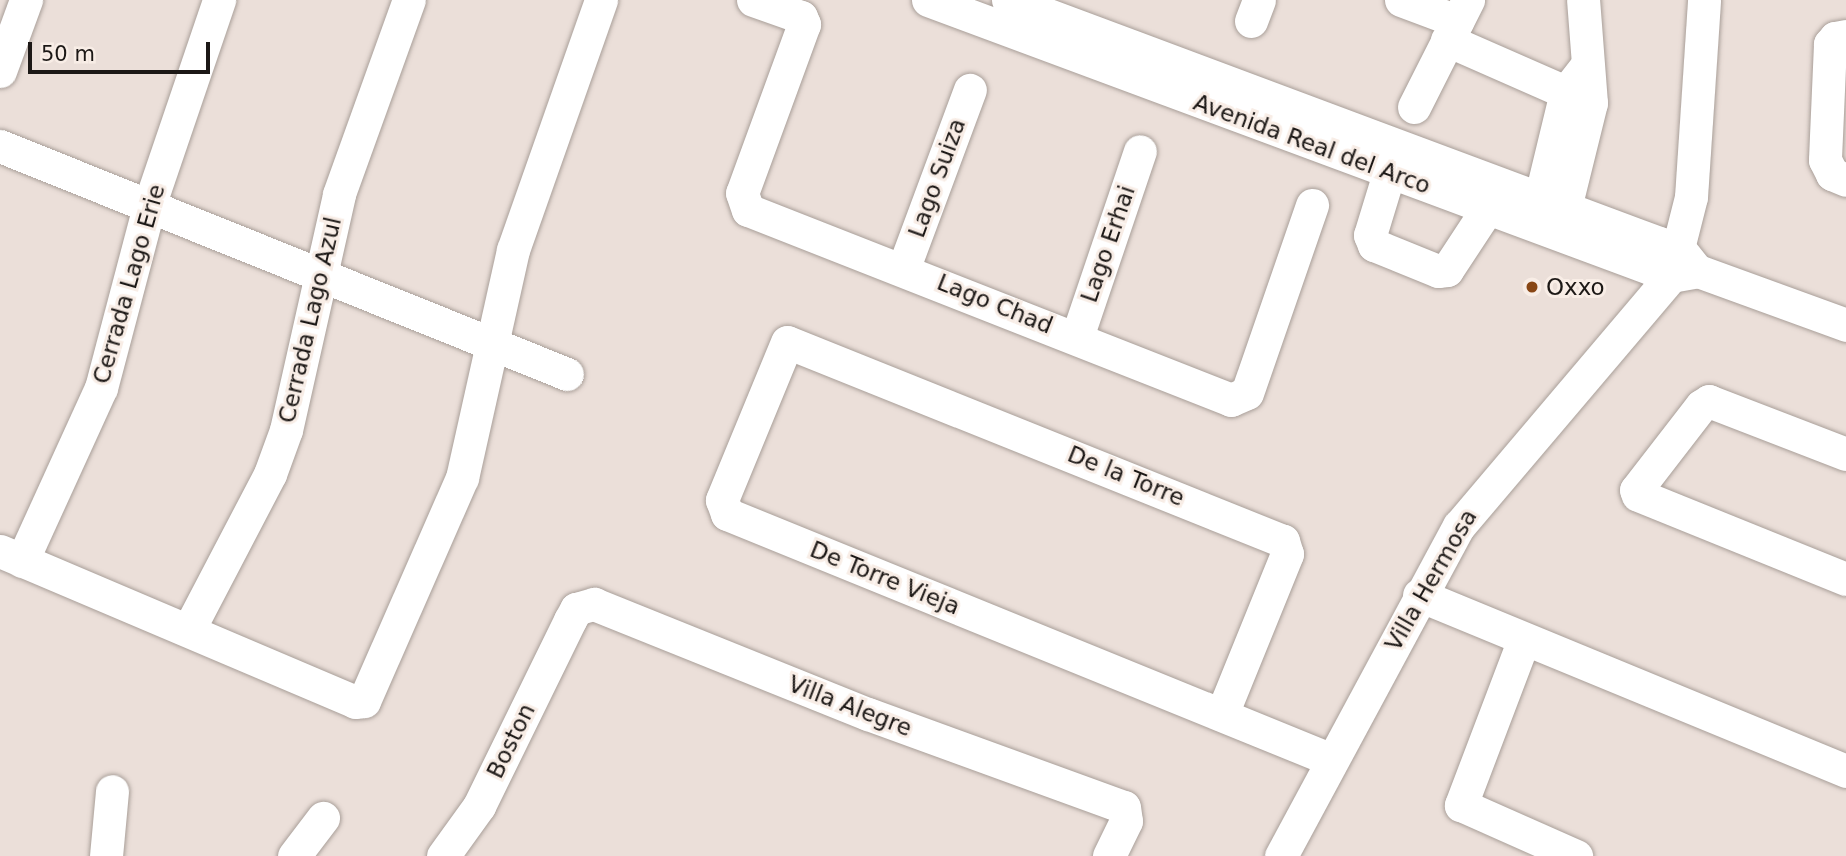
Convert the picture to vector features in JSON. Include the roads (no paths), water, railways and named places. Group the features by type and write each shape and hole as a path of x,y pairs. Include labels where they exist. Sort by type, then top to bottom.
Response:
{"street":[{"path":"0,71 26,0"},
{"name":"Cerrada Lago Erie","path":"11,556 101,388 149,206 219,0"},
{"name":"Cerrada Lago Azul","path":"189,629 270,474 286,430 320,274 350,158 409,0"},
{"path":"11,556 189,629 355,702 367,697 462,478 490,343 513,250 601,0"},
{"name":"Lago Chad","path":"752,0 800,17 804,27 742,193 743,205 904,267 1231,400 1242,397 1312,205"},
{"name":"Avenida Real del Arco","path":"928,0 1206,91 1549,216 1668,268 1846,325"},
{"name":"Avenida Real del Arco","path":"1008,0 1390,173 1487,209 1549,216"},
{"path":"1401,0 1458,20 1579,98"},
{"path":"1549,216 1587,65 1583,0"},
{"name":"Villa Hermosa","path":"1281,856 1419,595 1480,497 1668,268 1684,0"},
{"path":"1668,268 1697,139 1704,0"},
{"path":"1414,107 1458,20"},
{"path":"1846,36 1835,38 1830,44 1825,160 1832,174 1846,180"},
{"name":"Lago Suiza","path":"904,267 970,90"},
{"path":"0,146 567,374"},
{"name":"Lago Erhai","path":"1077,337 1140,151"},
{"path":"1390,173 1370,235 1374,245 1438,271 1447,270 1487,209"},
{"name":"De la Torre","path":"794,341 1283,541 1287,554 1222,715"},
{"name":"De Torre Vieja","path":"794,341 785,344 722,500 727,513 1332,760"},
{"path":"1846,454 1709,401 1636,490 1638,495 1846,579"},
{"path":"1419,595 1846,771"},
{"name":"Villa Alegre","path":"570,620 576,609 594,604 868,714 1124,807 1126,821 1109,856"},
{"name":"Boston","path":"443,856 479,806 570,620"},
{"path":"1524,639 1461,805 1576,856"},
{"path":"106,856 112,791"},
{"path":"294,856 323,818"}],"place":[{"name":"Oxxo","path":"1532,287"}]}
